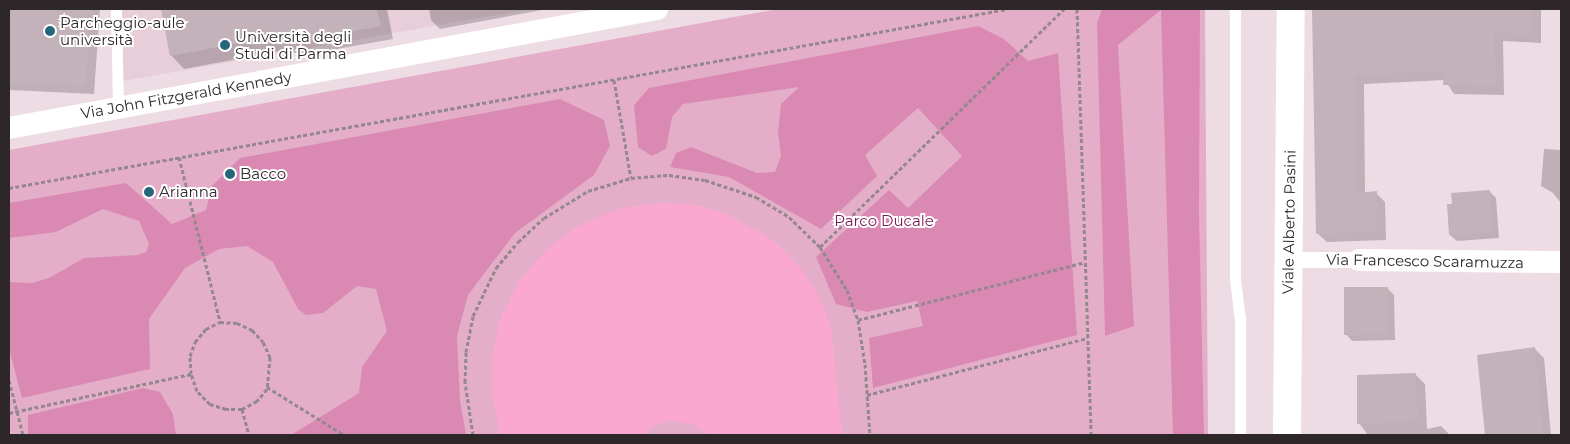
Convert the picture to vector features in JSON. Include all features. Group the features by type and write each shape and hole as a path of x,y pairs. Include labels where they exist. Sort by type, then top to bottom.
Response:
{"main road":[{"name":"Viale Alberto Pasini","path":"1287,435 1291,9"}],"street":[{"name":"Via John Fitzgerald Kennedy","path":"9,128 658,9"},
{"name":"Via Francesco Scaramuzza","path":"1289,260 1561,262"}],"lane":[{"path":"116,9 118,108"},
{"path":"1235,9 1235,279 1240,317 1240,435"}],"path":[{"path":"9,188 1007,9"},
{"path":"820,247 1064,9"},
{"path":"1077,9 1091,435"},
{"path":"614,80 631,178"},
{"path":"179,157 220,322"},
{"path":"473,435 465,382 466,352 473,316 496,268 518,242 559,207 588,191 631,178 687,176 740,190 775,207 802,227 820,247 847,290 858,320 868,395 870,435"},
{"path":"858,320 1085,262"},
{"path":"220,322 245,326 263,342 270,365 267,387 257,401 242,409 226,409 210,404 197,390 191,374 190,356 196,342 206,329 220,322"},
{"path":"868,395 1088,338"},
{"path":"9,413 191,374"},
{"path":"9,380 23,435"},
{"path":"267,387 344,435"},
{"path":"242,409 249,435"}],"shaded area":[{"name":"Università degli Studi di Parma","path":"122,9 530,9 123,81"},
{"path":"661,203 697,205 729,215 774,241 803,271 820,299 831,327 842,435 708,435 695,425 669,420 651,427 642,435 500,435 492,393 492,357 499,322 519,281 549,247 580,225 621,208"}],"green space":[{"name":"Parco Ducale","path":"778,9 1205,9 1208,435 9,435 9,150"},
{"path":"1102,9 1200,9 1199,214 1204,435 1173,435 1161,10 1118,45 1134,326 1105,336 1097,23"},
{"path":"978,26 1004,39 1028,61 1058,53 1077,335 873,388 869,338 923,326 917,301 867,312 836,304 816,257 889,190 908,208 962,156 918,108 865,155 877,176 821,229 729,177 670,167 676,153 691,147 757,173 775,172 781,156 778,132 781,104 799,87 683,104 672,117 666,149 652,156 638,147 634,105 649,88"},
{"path":"560,99 604,120 610,146 594,175 515,233 468,295 457,336 460,401 466,435 291,435 359,393 362,367 387,331 376,289 357,286 323,313 306,315 298,309 273,262 247,246 219,249 185,268 149,319 150,369 22,398 9,349 9,282 32,283 49,278 84,258 138,255 146,252 149,244 139,221 103,209 56,232 9,238 9,203 126,183 172,224 206,210 212,186 240,158"},
{"path":"143,388 160,392 173,414 176,435 28,435 28,415"}],"building":[{"name":"Parcheggio-aule università","path":"9,9 92,9 85,86 9,82"},
{"path":"161,9 377,9 381,26 284,44 282,35 170,56"},
{"path":"1312,9 1532,9 1532,34 1494,33 1496,86 1443,85 1444,71 1355,75 1357,193 1377,191 1377,232 1316,234"},
{"path":"1490,190 1492,232 1449,235 1447,204 1452,204 1451,193"},
{"path":"1344,287 1388,287 1389,334 1344,335"},
{"path":"1535,347 1543,435 1485,435 1477,355"},
{"path":"1416,373 1418,421 1357,424 1357,375"}],"place":[{"name":"Parcheggio-aule università","path":"50,31"},
{"name":"Università degli Studi di Parma","path":"225,45"},
{"name":"Bacco","path":"230,174"},
{"name":"Arianna","path":"149,192"}]}
